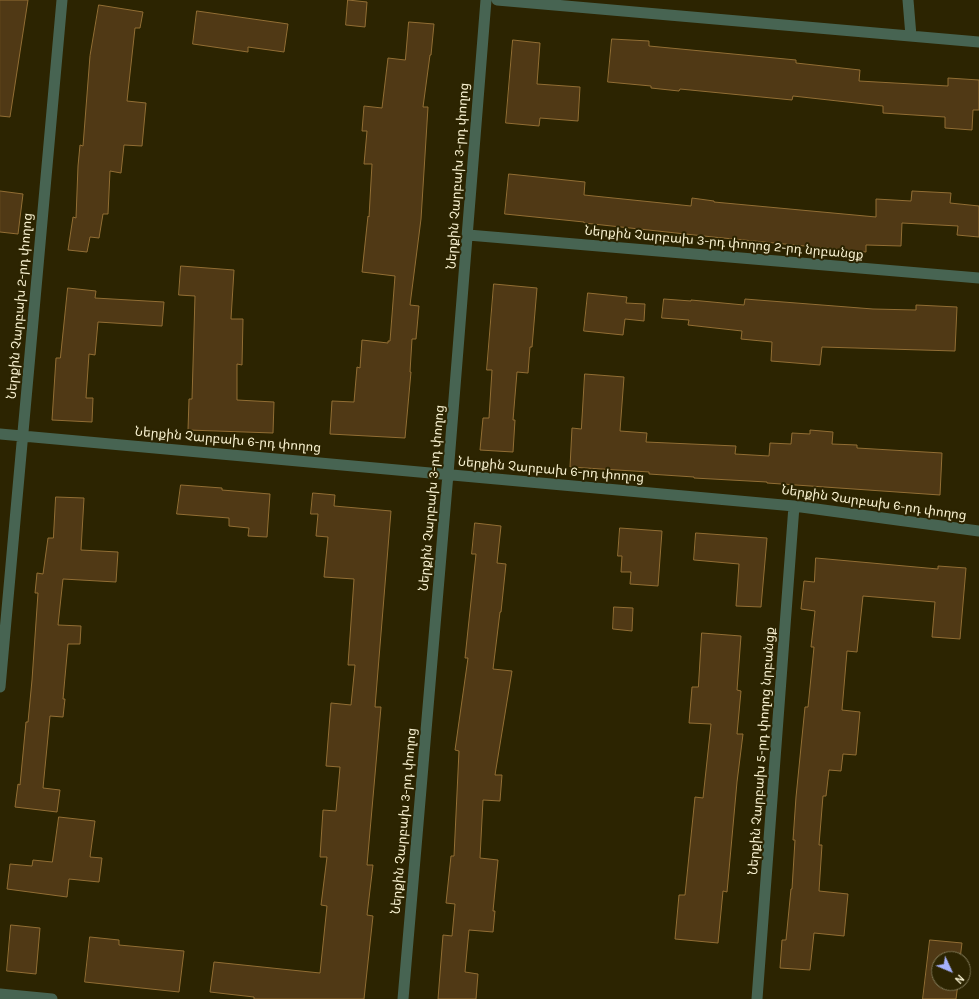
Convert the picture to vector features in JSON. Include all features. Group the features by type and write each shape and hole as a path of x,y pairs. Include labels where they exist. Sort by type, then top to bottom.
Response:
{"street":[{"name":"Ներքին Չարբախ 2-րդ փողոց","path":"0,687 62,0"},
{"name":"Ներքին Չարբախ 3-րդ փողոց","path":"403,999 468,235 486,0"},
{"path":"497,0 979,42"},
{"path":"908,0 911,36"},
{"name":"Ներքին Չարբախ 3-րդ փողոց 2-րդ նրբանցք","path":"468,235 979,278"},
{"name":"Ներքին Չարբախ 6-րդ փողոց","path":"0,434 794,506 979,531"},
{"name":"Ներքին Չարբախ 5-րդ փողոց նրբանցք","path":"757,999 794,506"},
{"path":"0,994 52,999"}],"building":[{"path":"0,0 28,0 10,117 0,116"},
{"path":"348,0 367,2 365,27 346,25"},
{"path":"99,5 143,12 140,28 135,28 127,101 146,103 142,146 124,145 121,173 110,171 108,214 103,214 99,238 90,237 87,252 68,250 73,217 76,218 80,145 83,146 90,56"},
{"path":"197,11 288,24 284,52 248,47 248,52 193,44"},
{"path":"409,22 434,24 423,107 428,107 421,219 410,305 419,306 416,339 412,339 411,372 405,438 330,434 332,401 354,402 357,367 360,368 362,340 388,343 388,341 390,341 395,276 362,272 368,216 369,217 372,164 364,164 367,131 362,131 364,106 382,108 388,58 405,60"},
{"path":"612,39 649,41 649,46 796,60 796,63 860,70 859,81 948,86 948,78 979,80 979,110 973,110 972,130 945,128 945,117 883,113 883,106 793,96 792,100 680,89 679,91 651,88 651,86 608,82"},
{"path":"513,40 540,43 537,84 580,87 578,121 540,118 539,126 506,123"},
{"path":"509,174 585,182 584,195 691,206 692,198 714,202 876,217 876,199 911,201 912,191 951,193 950,203 979,206 979,237 957,235 958,226 902,223 901,246 866,245 866,252 505,214"},
{"path":"0,191 23,194 18,234 0,232"},
{"path":"181,266 234,270 231,319 243,319 242,365 237,364 237,400 274,402 273,433 188,430 189,399 192,399 195,296 179,295"},
{"path":"494,284 537,288 532,347 530,347 528,373 517,372 513,420 515,420 513,452 480,450 483,418 489,418 492,370 487,370"},
{"path":"68,288 96,291 95,298 164,302 162,326 98,322 95,355 89,354 86,398 93,398 92,422 52,420 56,358 60,358"},
{"path":"588,293 627,297 626,303 645,304 644,321 625,319 623,335 584,331"},
{"path":"664,299 744,305 745,299 873,309 916,310 916,305 957,307 955,351 822,347 820,365 771,361 772,342 741,339 742,331 688,325 689,320 662,318"},
{"path":"585,374 624,377 620,431 647,433 646,442 736,446 735,454 769,456 770,443 791,444 792,433 810,434 810,430 833,432 832,444 857,445 857,448 942,453 940,495 694,478 649,474 649,472 570,467 572,428 581,429"},
{"path":"181,485 270,494 267,537 248,536 249,528 229,526 229,518 177,514"},
{"path":"313,493 335,495 334,506 391,511 375,707 381,707 367,865 373,865 367,915 373,916 364,999 254,999 254,997 210,992 214,962 320,973 327,906 321,905 327,857 320,857 323,810 336,811 340,767 326,766 331,703 351,705 355,665 348,665 354,579 324,577 328,537 316,536 318,514 311,514"},
{"path":"56,497 84,498 81,550 118,552 116,582 63,579 58,625 81,626 80,644 68,644 63,699 65,699 63,717 50,716 43,788 60,790 57,812 15,807 18,784 20,785 32,680 38,593 35,593 37,573 43,574 48,538 53,538"},
{"path":"475,523 501,526 497,563 506,564 493,669 512,671 495,775 502,775 500,801 483,800 480,858 498,860 493,911 495,911 493,932 469,930 465,972 478,974 476,999 438,999 443,935 452,936 455,904 446,903 451,856 454,856 459,751 455,750 468,658 465,658 476,554 472,554"},
{"path":"620,528 662,531 658,586 630,584 631,572 621,572 622,556 618,556"},
{"path":"696,533 767,538 761,607 736,606 739,564 694,560"},
{"path":"816,558 938,569 938,566 966,568 960,639 932,637 935,602 863,596 857,652 847,651 842,710 860,712 856,755 843,754 841,771 829,770 826,796 823,796 819,845 822,845 819,891 848,894 844,936 814,933 810,970 780,968 782,940 786,940 792,889 796,797 805,707 808,707 814,647 811,647 815,611 801,609 804,581 814,582"},
{"path":"614,607 633,608 632,631 613,629"},
{"path":"702,633 741,636 737,690 741,691 737,734 743,734 727,892 723,891 718,943 675,939 679,895 685,895 695,797 703,798 711,724 689,723 692,687 698,687"},
{"path":"59,817 95,821 90,857 102,858 99,882 69,879 67,897 7,889 10,864 32,866 33,860 52,862"},
{"path":"11,925 40,928 36,974 7,971"},
{"path":"90,937 119,940 119,945 184,951 179,992 85,982"},
{"path":"930,940 962,943 961,951 931,951 931,991 957,991 956,999 923,999"}]}
